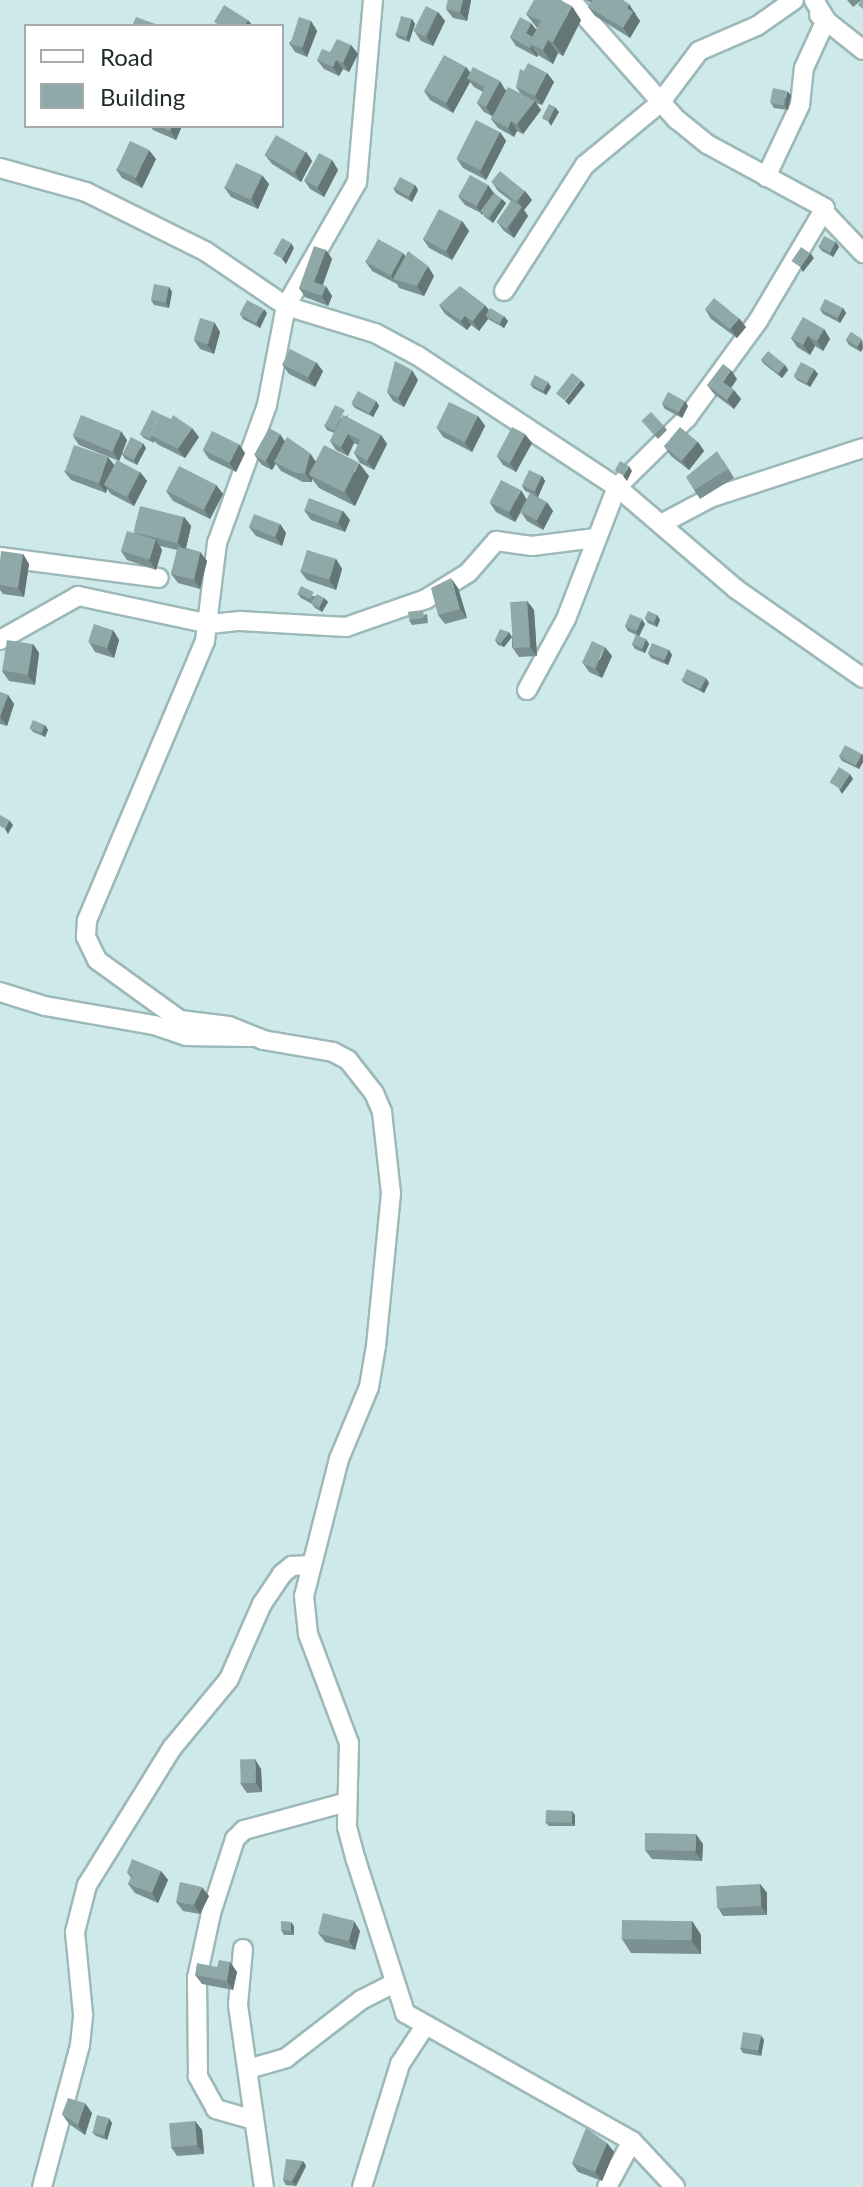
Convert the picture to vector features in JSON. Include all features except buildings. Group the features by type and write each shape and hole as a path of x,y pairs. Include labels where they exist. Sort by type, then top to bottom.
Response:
{"street":[{"path":"257,1037 234,1027 180,1020 97,960 86,937 87,921 210,624 217,543 267,405 286,306 357,182 373,0"},
{"path":"571,0 660,103 707,144 821,204 824,212 863,253"},
{"path":"504,291 571,181 660,103 699,51 757,26 795,0 863,50"},
{"path":"814,0 826,20"},
{"path":"766,177 800,105 804,68 826,20"},
{"path":"0,168 86,192 205,251 286,306 399,344 617,487 748,598 863,678"},
{"path":"527,690 566,619 617,487 687,418 758,321 824,212"},
{"path":"661,524 710,498 863,448"},
{"path":"0,640 78,596 210,624 240,621 346,627 426,599 468,573 496,541 532,546 595,538"},
{"path":"0,557 159,578"},
{"path":"0,992 154,1025 186,1036 257,1037 333,1052 353,1065 382,1112 391,1193 369,1387 339,1459 310,1565 304,1617 344,1721 349,1743 347,1827 393,1984 405,2013 632,2141 675,2187"},
{"path":"42,2187 80,2045 83,2014 75,1932 87,1885 172,1748 229,1679 282,1574 292,1566 310,1565"},
{"path":"254,2120 216,2109 198,2076 197,1978 209,1921 235,1839 244,1830 347,1802"},
{"path":"243,1949 238,2005 264,2187"},
{"path":"248,2069 286,2058 361,2000 393,1984"},
{"path":"362,2187 400,2064 425,2026"},
{"path":"607,2187 632,2141"}]}
